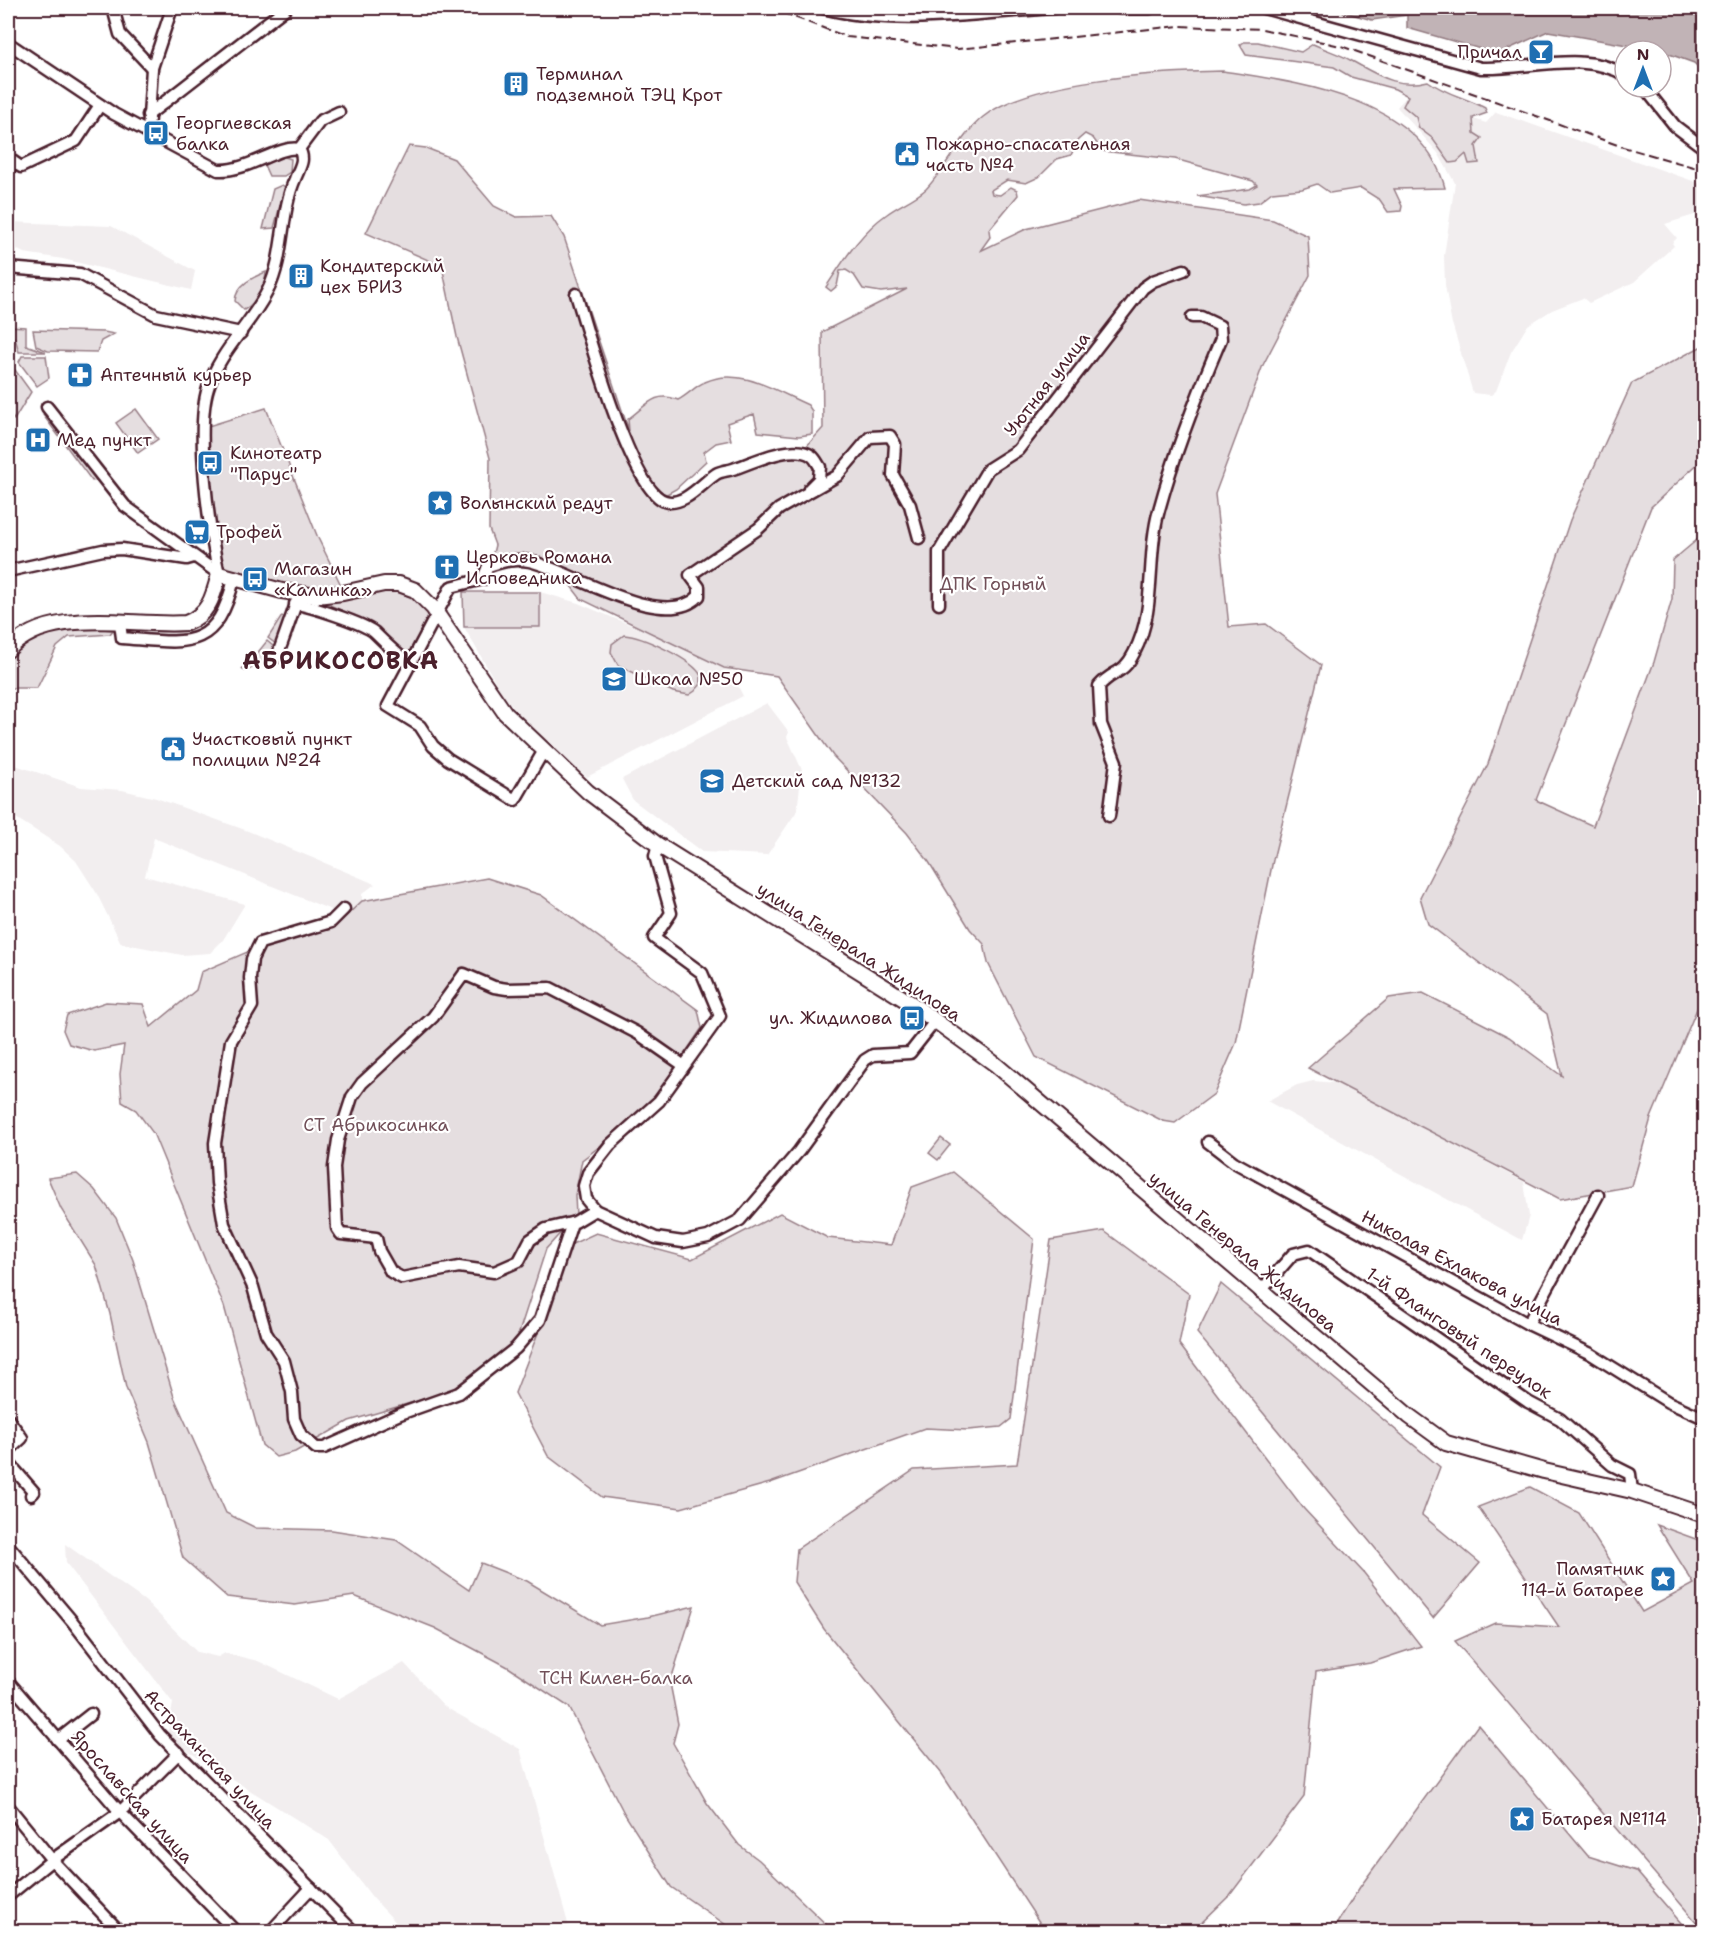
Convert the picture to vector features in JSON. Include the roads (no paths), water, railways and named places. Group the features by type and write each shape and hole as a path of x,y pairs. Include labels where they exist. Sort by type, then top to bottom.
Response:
{"main road":[{"name":"улица Генерала Жидилова","path":"219,574 298,599 343,593 384,584 399,585 415,590 437,613 505,713 543,752 588,792 658,845 936,1020 995,1064 1260,1292 1409,1416 1446,1443 1544,1471 1632,1491 1704,1515"},
{"path":"8,650 36,629 59,623 173,624 198,618 207,610 219,574"}],"street":[{"path":"113,8 120,34 152,68"},
{"path":"148,132 152,68 172,8"},
{"path":"148,115 286,8"},
{"path":"823,8 874,16 907,17 1053,8"},
{"path":"1119,8 1150,8"},
{"path":"1264,8 1481,68 1508,69 1544,64 1591,64 1613,71"},
{"path":"8,43 100,105 218,171 234,171 285,150 299,149 320,121 339,112"},
{"path":"1654,99 1675,126 1704,148"},
{"path":"8,158 21,167 76,141 100,105"},
{"path":"219,574 209,522 203,412 209,386 269,289 294,180 303,159 299,149"},
{"path":"8,268 80,274 156,315 241,333"},
{"name":"Уютная улица","path":"939,604 939,552 988,469 1018,450 1143,288 1153,281 1184,270"},
{"path":"576,294 622,434 642,477 657,496 664,501 673,502 684,498 718,472 773,454 800,452 812,456 820,467 819,479 805,494"},
{"path":"1109,816 1116,762 1101,724 1099,686 1106,678 1125,669 1140,639 1146,616 1151,546 1159,510 1173,468 1176,447 1221,339 1220,326 1201,317 1192,317"},
{"path":"47,407 125,506 219,574"},
{"path":"543,752 515,800 448,759 433,746 420,726 388,706 451,587 483,579 488,567 513,560 550,568 610,595 643,605 672,606 693,602 699,596 699,587 690,576 758,528 779,509 837,476 870,437 890,436 895,444 893,468 895,483 910,505 919,538"},
{"path":"8,571 103,550 122,549 187,560 194,557"},
{"path":"120,623 122,638 171,642 198,639 220,618 227,605 234,579"},
{"path":"277,657 298,599 374,632 382,643 410,664"},
{"path":"658,845 655,856 671,913 654,938 702,973 720,1016 659,1101 641,1119 627,1127 588,1173 584,1186 586,1199 595,1210 656,1238 683,1242 708,1237 740,1220 799,1151 865,1060 873,1055 910,1053 936,1020"},
{"path":"344,909 331,922 260,943 252,958 250,978 252,1006 231,1041 215,1143 217,1183 224,1224 253,1287 266,1333 284,1361 292,1392 294,1419 301,1435 316,1448 324,1448 400,1414 459,1393 516,1348 540,1320 572,1223"},
{"path":"595,1210 572,1223 546,1229 530,1240 519,1261 494,1272 459,1267 408,1278 396,1276 391,1272 379,1251 376,1238 341,1234 337,1228 334,1167 338,1140 352,1097 362,1083 433,1017 464,974 494,987 507,989 550,987 637,1033 683,1065"},
{"name":"Николая Ехлакова улица","path":"1208,1142 1234,1162 1528,1324 1591,1354 1668,1402 1704,1418"},
{"path":"1528,1324 1599,1195"},
{"name":"1-й Фланговый переулок","path":"1260,1292 1293,1254 1309,1250 1528,1402 1560,1419 1612,1465 1630,1474 1632,1491"},
{"path":"8,1419 22,1438 8,1451"},
{"path":"8,1462 34,1492 31,1495"},
{"name":"Астраханская улица","path":"8,1545 72,1620 136,1707 354,1932"},
{"name":"Ярославская улица","path":"8,1681 120,1812 236,1932"},
{"path":"58,1740 91,1714"},
{"path":"8,1896 52,1860 120,1812 179,1753"},
{"path":"8,1806 52,1860 120,1932"},
{"path":"270,1932 311,1888"}],"railway":[{"path":"770,8 847,37 958,49 1179,26 1262,29 1341,46 1623,147 1704,170"}],"place":[{"name":"Причал","path":"1541,52"},
{"name":"Терминал подземной ТЭЦ Крот","path":"516,84"},
{"name":"Георгиевская балка","path":"156,133"},
{"name":"Пожарно-спасательная часть №4","path":"907,154"},
{"name":"Кондитерский цех БРИЗ","path":"301,276"},
{"name":"Аптечный курьер","path":"80,375"},
{"name":"Мед пункт","path":"38,440"},
{"name":"Кинотеатр \"Парус\"","path":"210,463"},
{"name":"Волынский редут","path":"440,503"},
{"name":"Трофей","path":"197,532"},
{"name":"Церковь Романа Исповедника","path":"447,567"},
{"name":"Магазин «Калинка»","path":"255,579"},
{"name":"Школа №50","path":"614,679"},
{"name":"Участковый пункт полиции №24","path":"173,749"},
{"name":"Детский сад №132","path":"712,781"},
{"name":"ул. Жидилова","path":"912,1018"},
{"name":"Памятник 114-й батарее","path":"1663,1579"},
{"name":"Батарея №114","path":"1522,1819"}],"district":[{"name":"АБРИКОСОВКА","path":"341,661"}],"park label":[{"name":"ДПК Горный","path":"993,584"},
{"name":"СТ Абрикосинка","path":"376,1125"},
{"name":"ТСН Килен-балка","path":"616,1678"}]}
